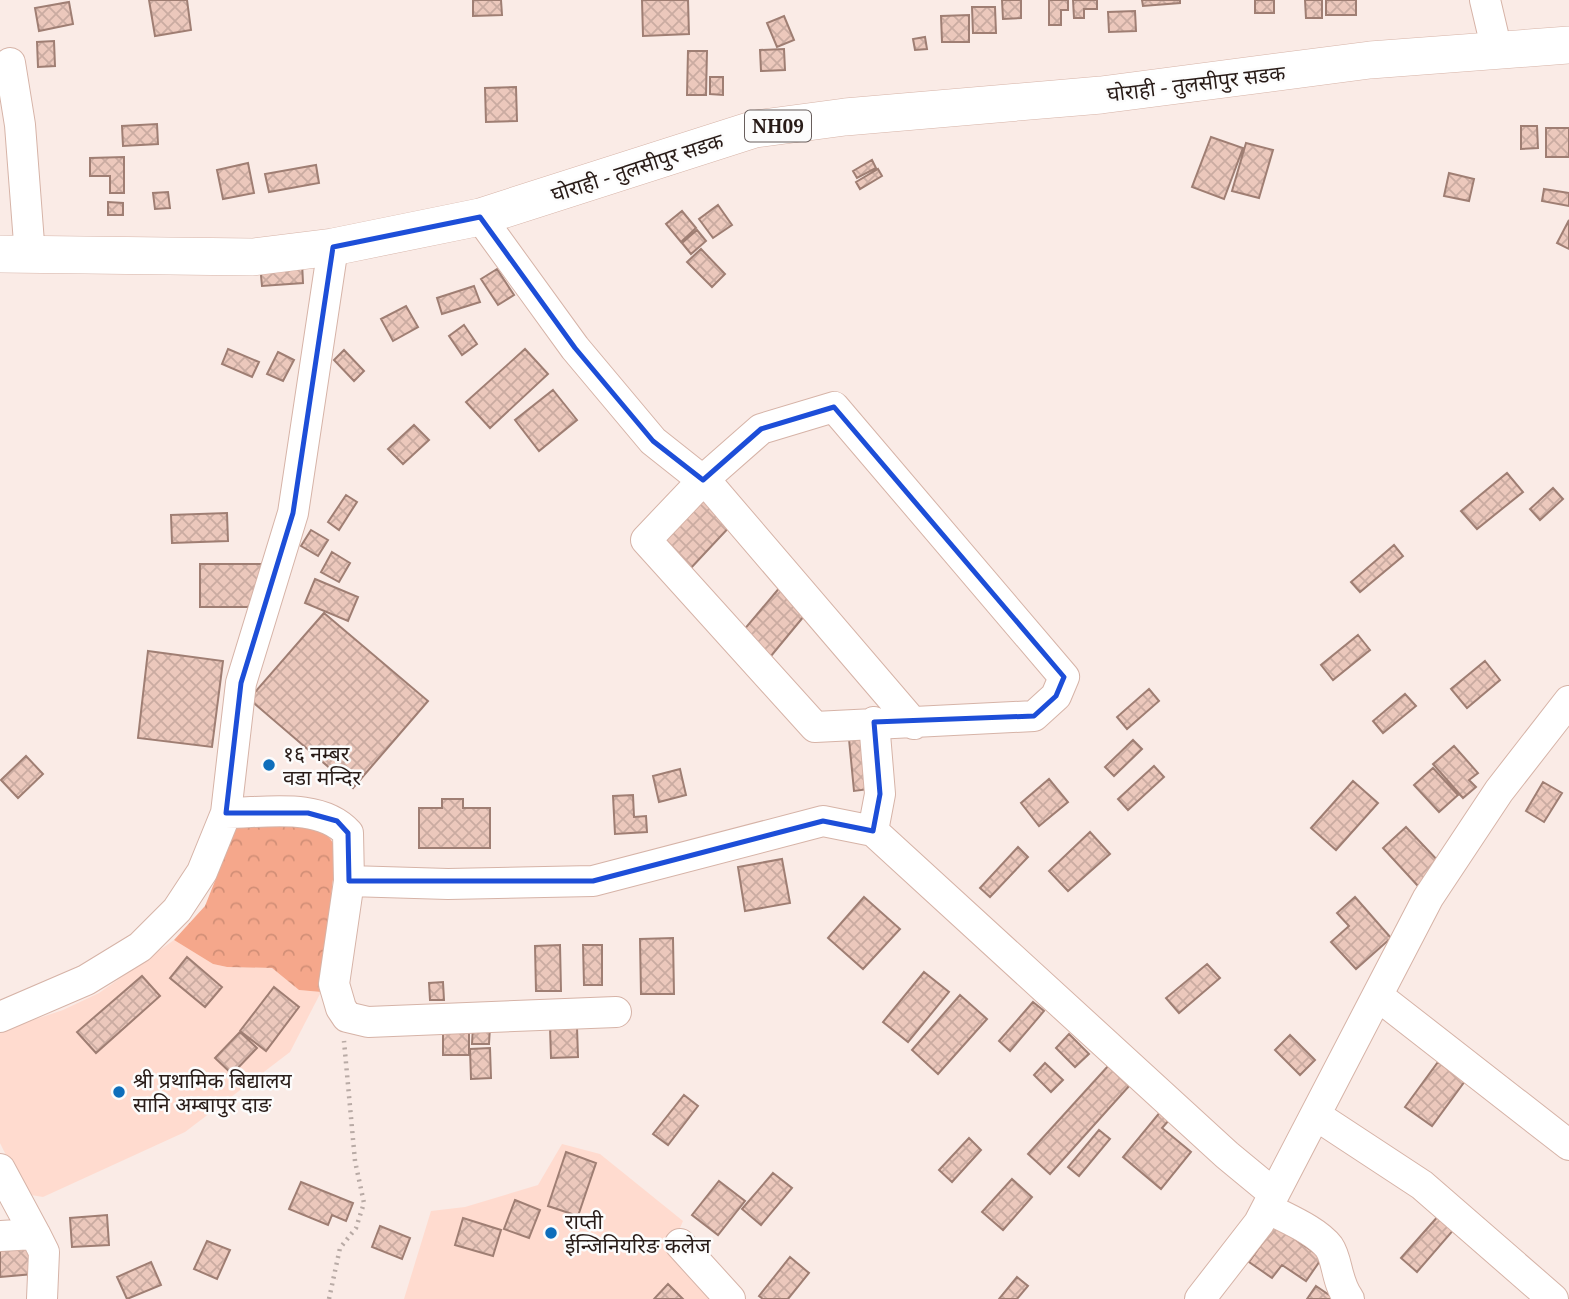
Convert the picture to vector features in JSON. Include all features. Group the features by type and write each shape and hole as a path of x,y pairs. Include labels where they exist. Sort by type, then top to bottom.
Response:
{"main road":[{"name":"घोराही - तुलसीपुर सडक","path":"15,255 253,257 333,247 480,217 755,129 845,117 1101,95 1370,60 1569,45"}],"street":[{"path":"1485,0 1497,51"},
{"path":"10,63 20,125 15,255"},
{"path":"480,217 575,348 653,441 703,480 914,724"},
{"path":"0,1017 86,980 140,947 177,910 202,872 226,813 241,683 293,513 333,247"},
{"path":"834,407 1064,677 1056,696 1034,716 952,718 914,724 874,723 815,727 646,540 703,480 761,429 834,407"},
{"path":"1200,1299 1259,1223 1292,1166 1429,898 1499,791 1569,701"},
{"path":"873,831 880,794 874,723"},
{"path":"226,813 308,813 337,821 348,833 349,880 334,984 341,1008 348,1017 368,1022 616,1012"},
{"path":"349,880 448,884 593,881 823,821 873,831 1227,1155 1270,1200 1322,1240 1330,1249 1336,1276 1349,1299"},
{"path":"1378,996 1569,1145"},
{"path":"1317,1116 1422,1185 1553,1299"},
{"path":"0,1169 44,1252 42,1299"},
{"path":"0,1236 35,1234"},
{"path":"680,1244 730,1299"}],"path":[{"path":"329,1299 340,1248 356,1228 364,1203 355,1161 341,1008"}],"highlighted area":[{"path":"480,217 575,348 653,441 703,480 761,429 834,407 1064,677 1056,696 1034,716 874,722 880,794 873,831 823,821 593,881 349,881 348,833 337,821 308,813 226,813 241,683 293,513 333,247"}],"shaded area":[{"name":"श्री प्रथामिक बिद्यालय सानि अम्बापुर दाङ","path":"174,940 213,964 272,968 299,990 321,992 290,1052 185,1132 43,1197 25,1194 0,1143 0,1031 63,1010 99,993"},
{"name":"राप्ती ईन्जिनियरिङ कलेज","path":"562,1144 600,1154 683,1221 672,1246 717,1299 404,1299 431,1211 465,1207 538,1185"}],"green space":[{"path":"238,823 309,826 331,839 336,851 321,992 299,990 272,968 213,964 174,940 205,906"}],"building":[{"path":"149,0 187,0 191,30 155,36"},
{"path":"473,0 501,0 502,15 473,16"},
{"path":"642,0 688,0 689,34 643,36"},
{"path":"1002,0 1021,0 1021,18 1003,19"},
{"path":"1049,0 1068,0 1068,10 1061,10 1061,25 1049,25"},
{"path":"1073,0 1097,0 1097,9 1084,9 1084,18 1074,18"},
{"path":"1142,0 1180,0 1180,3 1143,6"},
{"path":"1255,0 1274,0 1274,13 1255,13"},
{"path":"1305,0 1322,0 1322,18 1306,18"},
{"path":"1326,0 1356,0 1356,15 1326,15"},
{"path":"69,2 73,24 39,31 35,8"},
{"path":"972,7 995,7 996,33 973,33"},
{"path":"1135,11 1136,31 1109,32 1108,12"},
{"path":"969,15 969,42 942,42 941,16"},
{"path":"784,16 794,40 777,47 767,23"},
{"path":"925,37 927,49 915,50 913,39"},
{"path":"54,41 55,66 38,67 37,42"},
{"path":"784,49 785,70 761,71 760,50"},
{"path":"688,51 707,51 706,95 687,95"},
{"path":"710,77 723,77 723,95 710,94"},
{"path":"516,87 517,121 486,122 485,88"},
{"path":"157,124 158,144 123,146 122,126"},
{"path":"1521,126 1537,126 1538,148 1521,149"},
{"path":"1546,128 1569,128 1569,157 1546,157"},
{"path":"1211,137 1243,148 1224,199 1192,187"},
{"path":"1246,143 1273,150 1259,198 1232,191"},
{"path":"124,157 124,193 110,193 110,176 90,176 90,158"},
{"path":"872,160 876,168 857,178 853,171"},
{"path":"248,163 254,193 223,199 217,170"},
{"path":"316,165 319,183 269,192 265,174"},
{"path":"878,169 882,176 860,189 856,182"},
{"path":"1449,173 1474,179 1469,201 1444,196"},
{"path":"1544,189 1569,193 1569,206 1542,201"},
{"path":"168,192 170,208 155,209 153,193"},
{"path":"108,202 123,203 123,215 108,215"},
{"path":"718,205 732,225 713,238 699,219"},
{"path":"682,211 696,228 681,242 666,224"},
{"path":"1569,220 1569,249 1557,243"},
{"path":"697,230 706,241 691,254 682,243"},
{"path":"701,249 725,274 712,287 687,262"},
{"path":"302,262 303,283 262,286 260,265"},
{"path":"497,269 514,295 498,305 481,279"},
{"path":"474,286 480,302 442,314 437,298"},
{"path":"406,306 418,327 393,341 381,319"},
{"path":"464,325 477,344 462,355 449,336"},
{"path":"228,349 259,362 252,377 222,364"},
{"path":"525,349 548,374 490,428 466,402"},
{"path":"344,350 364,371 354,381 334,360"},
{"path":"278,352 294,360 283,381 267,374"},
{"path":"553,390 577,420 539,451 515,420"},
{"path":"414,425 429,440 403,464 388,449"},
{"path":"1507,473 1523,492 1477,529 1461,511"},
{"path":"1553,488 1563,499 1540,520 1530,509"},
{"path":"703,494 734,522 689,570 658,542"},
{"path":"346,495 357,502 339,530 328,522"},
{"path":"227,513 228,541 172,543 171,515"},
{"path":"311,530 328,540 318,556 301,546"},
{"path":"1394,545 1403,556 1360,592 1351,582"},
{"path":"332,552 350,563 339,582 321,572"},
{"path":"200,564 265,564 265,607 200,607"},
{"path":"315,579 358,597 348,621 305,603"},
{"path":"781,586 809,610 766,662 737,638"},
{"path":"324,613 428,701 353,788 249,699"},
{"path":"1358,635 1370,650 1333,680 1321,665"},
{"path":"148,651 223,661 212,747 138,738"},
{"path":"1485,661 1500,680 1467,708 1451,689"},
{"path":"1149,689 1159,701 1127,729 1117,717"},
{"path":"1405,694 1416,706 1383,733 1373,721"},
{"path":"865,737 870,789 854,791 849,739"},
{"path":"1133,740 1142,749 1114,776 1105,767"},
{"path":"1454,746 1478,773 1469,780 1476,787 1463,798 1433,764"},
{"path":"26,756 43,774 18,798 1,780"},
{"path":"1154,766 1164,777 1128,810 1118,799"},
{"path":"1433,768 1458,795 1439,812 1414,785"},
{"path":"680,769 686,795 659,802 653,776"},
{"path":"1049,779 1068,802 1039,826 1021,803"},
{"path":"1353,781 1378,803 1336,850 1311,828"},
{"path":"1543,782 1562,793 1544,822 1526,811"},
{"path":"633,795 634,817 646,816 647,832 615,834 613,796"},
{"path":"442,799 463,799 463,808 490,808 490,848 419,848 419,808 442,808"},
{"path":"1406,827 1441,864 1418,886 1383,848"},
{"path":"1090,832 1110,854 1068,891 1049,871"},
{"path":"1018,847 1028,857 990,897 980,888"},
{"path":"782,859 790,903 745,911 738,867"},
{"path":"864,897 900,929 863,969 828,938"},
{"path":"1355,897 1391,938 1356,969 1331,942 1349,926 1337,913"},
{"path":"673,938 674,994 641,994 640,939"},
{"path":"560,945 561,991 536,991 535,946"},
{"path":"583,945 602,945 602,985 584,985"},
{"path":"187,957 222,987 205,1007 170,978"},
{"path":"1207,964 1220,978 1179,1013 1166,998"},
{"path":"924,972 949,992 908,1042 883,1022"},
{"path":"142,976 160,996 96,1053 77,1032"},
{"path":"443,982 444,1000 430,1000 429,983"},
{"path":"274,987 299,1007 266,1051 240,1031"},
{"path":"960,995 987,1019 938,1074 912,1050"},
{"path":"1033,1002 1044,1011 1010,1051 999,1041"},
{"path":"443,1025 469,1025 469,1055 443,1055"},
{"path":"473,1026 490,1027 489,1044 472,1044"},
{"path":"550,1027 577,1027 578,1057 551,1058"},
{"path":"240,1032 257,1048 232,1074 215,1058"},
{"path":"1069,1034 1089,1054 1075,1067 1056,1048"},
{"path":"1290,1035 1315,1060 1300,1075 1275,1050"},
{"path":"490,1048 491,1078 471,1079 470,1049"},
{"path":"1438,1062 1465,1081 1432,1126 1405,1107"},
{"path":"1045,1063 1063,1080 1051,1092 1034,1075"},
{"path":"1109,1065 1130,1085 1050,1174 1028,1154"},
{"path":"684,1095 698,1106 668,1145 653,1134"},
{"path":"1161,1111 1170,1119 1162,1128 1191,1152 1161,1189 1123,1157"},
{"path":"1099,1130 1110,1139 1079,1176 1068,1167"},
{"path":"969,1138 981,1150 952,1182 939,1170"},
{"path":"566,1152 596,1163 578,1216 548,1206"},
{"path":"773,1173 792,1188 761,1225 742,1209"},
{"path":"1012,1179 1032,1197 1003,1230 982,1212"},
{"path":"719,1181 745,1201 718,1235 692,1215"},
{"path":"301,1182 353,1203 346,1221 332,1215 328,1225 289,1209"},
{"path":"515,1200 540,1210 529,1238 504,1229"},
{"path":"1440,1214 1456,1227 1417,1272 1401,1258"},
{"path":"107,1215 109,1245 72,1247 70,1218"},
{"path":"463,1218 501,1230 493,1256 455,1245"},
{"path":"1275,1225 1322,1258 1306,1281 1282,1265 1272,1278 1249,1262"},
{"path":"380,1226 410,1238 402,1259 372,1247"},
{"path":"207,1241 230,1250 217,1279 194,1269"},
{"path":"31,1245 33,1274 0,1277 0,1248"},
{"path":"790,1257 809,1273 788,1299 763,1299 759,1296"},
{"path":"151,1262 161,1285 127,1299 117,1277"},
{"path":"1017,1277 1028,1286 1017,1299 999,1299"},
{"path":"668,1284 683,1299 654,1299"},
{"path":"1316,1286 1335,1299 1307,1299"}],"place":[{"name":"१६ नम्बर वडा मन्दिर","path":"269,765"},
{"name":"श्री प्रथामिक बिद्यालय सानि अम्बापुर दाङ","path":"119,1092"},
{"name":"राप्ती ईन्जिनियरिङ कलेज","path":"551,1233"}]}
